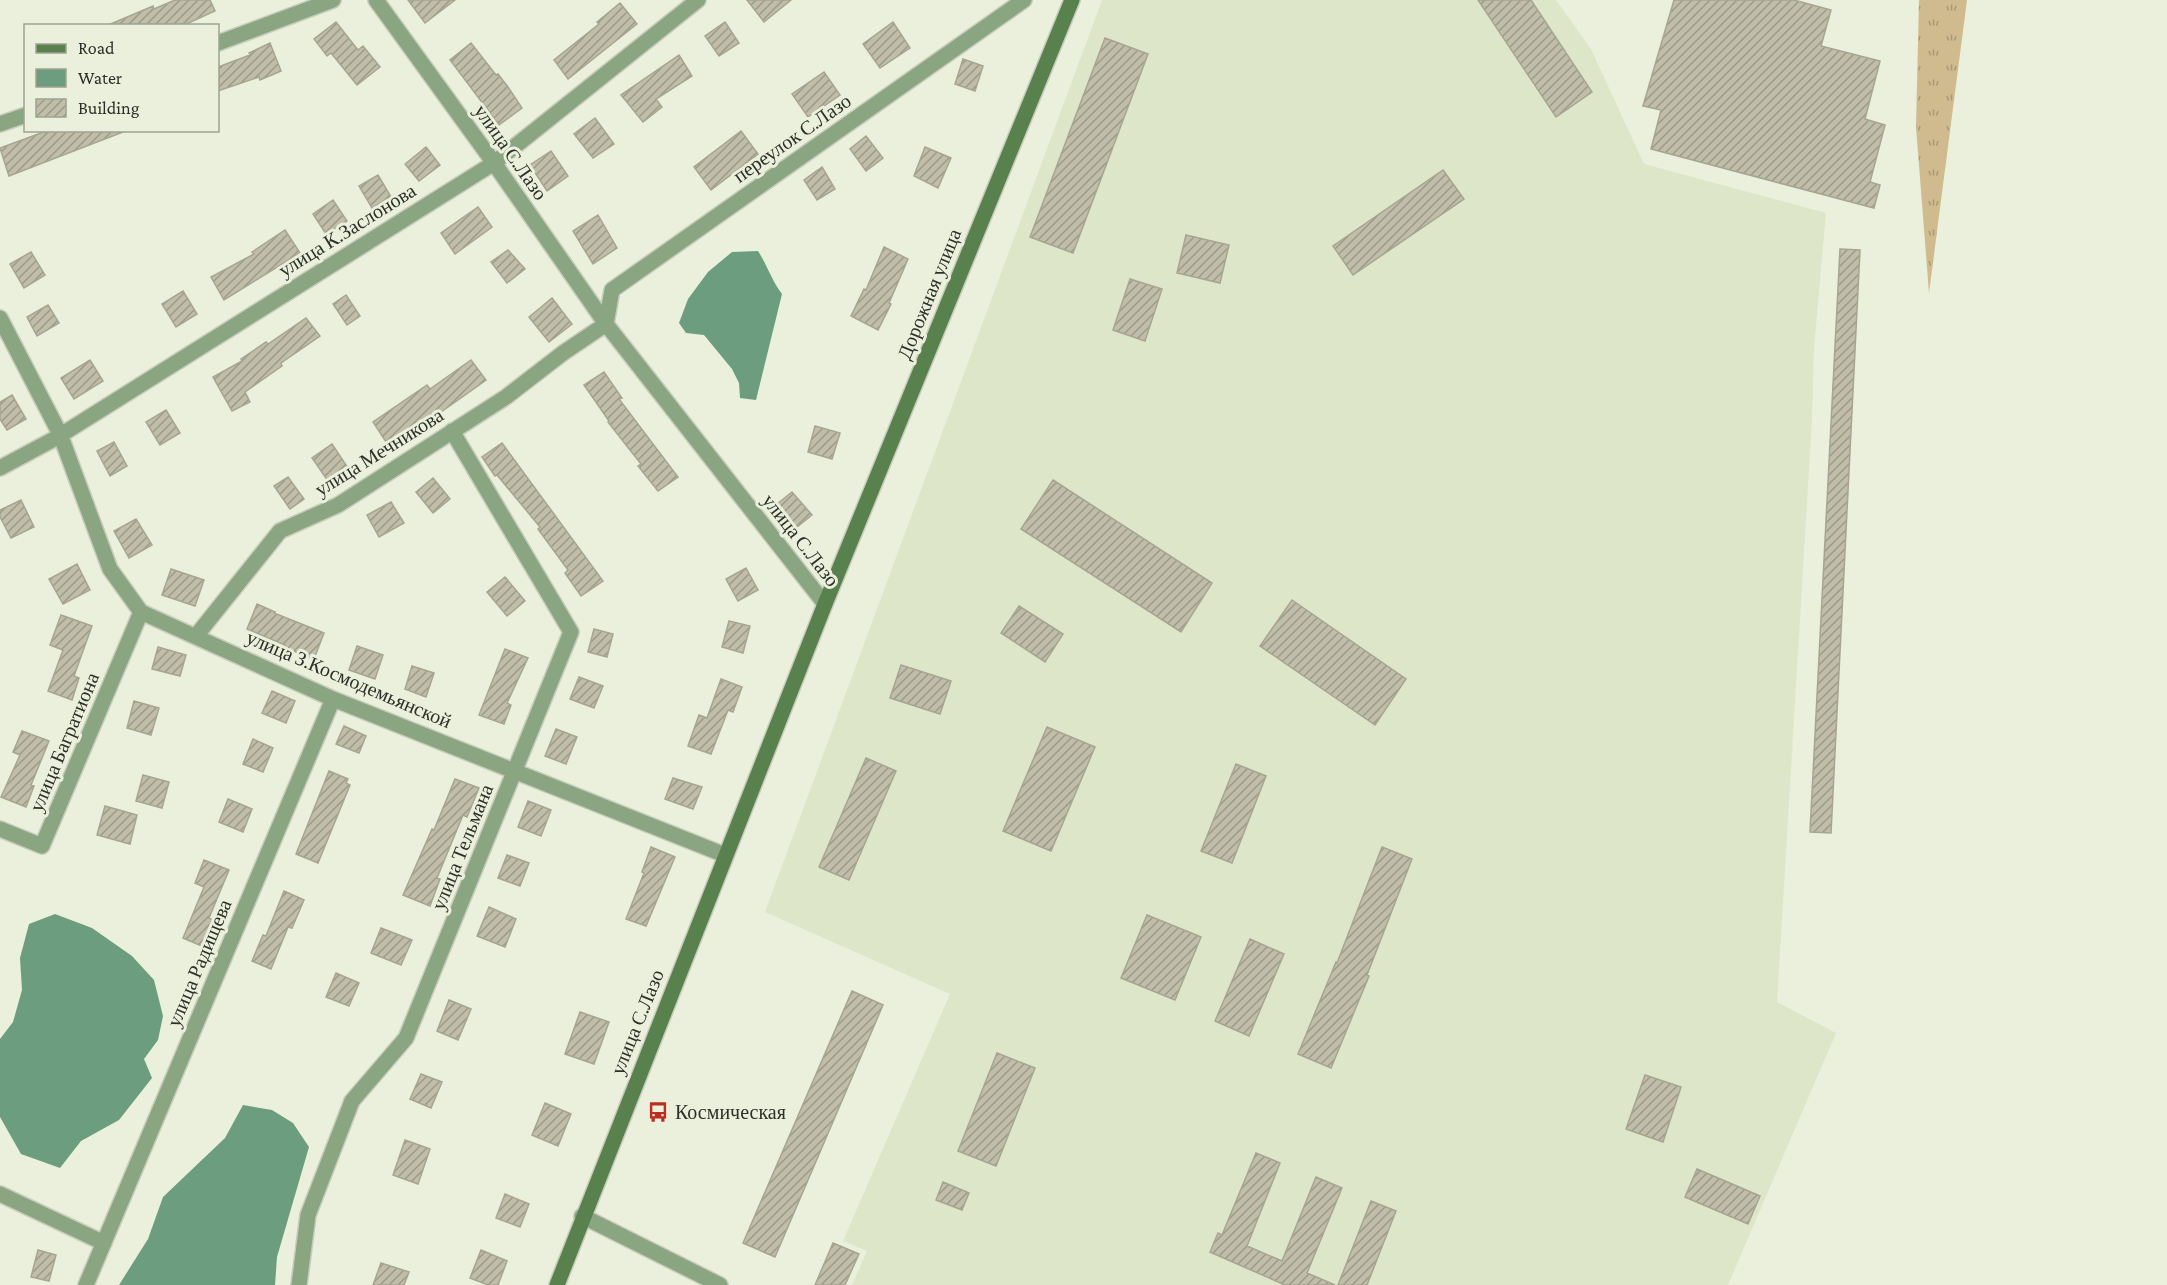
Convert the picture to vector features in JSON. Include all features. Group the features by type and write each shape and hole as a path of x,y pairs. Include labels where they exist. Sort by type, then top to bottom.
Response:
{"street":[{"path":"219,43 333,0"},
{"name":"улица С.Лазо","path":"376,0 494,163 606,324 825,604 582,1216 557,1285"},
{"name":"улица К.Заслонова","path":"0,468 60,434 494,163 698,0"},
{"name":"переулок С.Лазо","path":"606,324 612,290 1024,0"},
{"name":"Дорожная улица","path":"825,604 1072,0"},
{"path":"0,124 24,116"},
{"path":"0,318 60,434 110,569 141,612"},
{"name":"улица Мечникова","path":"196,636 280,531 339,505 506,397 563,353 606,324"},
{"name":"улица Тельмана","path":"299,1285 309,1215 352,1101 406,1038 571,632 452,431"},
{"name":"улица З.Космодемьянской","path":"141,612 333,699 725,855"},
{"name":"улица Багратиона","path":"0,830 42,846 141,612"},
{"name":"улица Радищева","path":"86,1285 333,699"},
{"path":"0,1194 104,1243"},
{"path":"582,1216 720,1285"}],"shaded area":[{"path":"1102,0 1556,0 1591,49 1644,164 1826,213 1814,348 1812,419 1777,1002 1836,1033 1728,1285 852,1285 867,1251 843,1241 950,994 765,912"}],"green space":[{"path":"1919,0 1967,0 1929,293 1916,127"}],"water":[{"path":"758,251 782,294 756,400 740,398 739,383 732,369 704,335 686,333 679,323 688,299 708,272 732,252"},
{"path":"55,914 92,928 132,956 154,980 163,1016 158,1040 144,1059 152,1078 119,1120 81,1141 60,1168 21,1154 0,1117 0,1039 13,1022 22,990 20,958 29,924"},
{"path":"243,1105 272,1110 293,1123 309,1147 277,1257 275,1285 119,1285 148,1239 163,1197 225,1138"}],"building":[{"path":"175,0 210,0 215,11 186,24 111,24 153,6 154,9"},
{"path":"408,0 455,0 425,23"},
{"path":"747,0 791,0 764,22"},
{"path":"1478,0 1531,0 1592,92 1556,117"},
{"path":"1674,0 1794,0 1831,10 1821,46 1880,61 1865,119 1885,125 1870,182 1880,185 1874,208 1651,149 1661,110 1643,106"},
{"path":"620,3 637,24 568,79 554,60 599,24 597,22"},
{"path":"336,22 358,50 363,46 380,67 357,85 331,53 327,56 314,39"},
{"path":"725,22 739,43 719,56 705,36"},
{"path":"893,22 910,48 880,68 863,44"},
{"path":"1105,38 1148,54 1073,253 1030,237"},
{"path":"270,43 281,71 260,80 259,77 219,91 219,67 250,55 249,53"},
{"path":"471,43 496,75 498,74 522,108 499,125 450,60"},
{"path":"679,55 692,76 656,99 662,107 643,122 621,95"},
{"path":"963,59 983,66 975,91 955,84"},
{"path":"824,72 840,95 808,117 792,94"},
{"path":"595,118 614,144 593,158 574,134"},
{"path":"741,131 758,154 711,190 694,167"},
{"path":"44,132 123,132 9,176 0,148"},
{"path":"866,136 883,158 866,171 850,149"},
{"path":"426,147 440,165 419,181 405,164"},
{"path":"925,147 951,158 938,188 914,176"},
{"path":"551,151 568,176 547,191 530,165"},
{"path":"822,167 835,189 817,200 804,180"},
{"path":"1443,170 1464,199 1353,275 1333,246"},
{"path":"378,175 391,197 372,208 359,186"},
{"path":"333,200 347,221 326,234 313,214"},
{"path":"478,207 492,227 455,254 441,233"},
{"path":"598,215 617,248 593,264 573,231"},
{"path":"285,230 300,253 224,300 211,277 254,254 252,252"},
{"path":"1186,235 1229,245 1220,283 1177,273"},
{"path":"884,247 908,259 889,303 891,304 878,330 851,316 864,289 866,290"},
{"path":"1840,249 1860,250 1831,833 1810,832"},
{"path":"508,250 525,269 507,283 491,262"},
{"path":"31,252 45,275 24,288 10,264"},
{"path":"1130,279 1162,289 1145,341 1113,330"},
{"path":"183,291 197,314 176,327 162,304"},
{"path":"346,295 360,316 347,325 333,304"},
{"path":"552,298 572,324 549,342 529,317"},
{"path":"48,305 59,323 37,336 27,317"},
{"path":"306,318 320,336 245,392 250,402 232,411 213,377 242,361 241,359 266,342 268,344"},
{"path":"90,360 103,381 74,399 61,378"},
{"path":"471,360 486,380 425,423 423,421 388,445 373,422 427,385 430,389"},
{"path":"604,372 622,398 619,399 678,477 658,491 638,466 641,464 608,422 584,385"},
{"path":"12,395 26,419 7,430 0,419 0,402"},
{"path":"166,410 180,433 160,445 146,422"},
{"path":"815,426 840,433 832,459 808,452"},
{"path":"114,442 127,466 110,476 97,451"},
{"path":"502,443 603,581 581,596 565,573 568,570 538,529 540,527 497,475 495,476 482,457"},
{"path":"332,444 348,468 328,481 312,458"},
{"path":"288,477 304,499 290,509 274,486"},
{"path":"433,478 450,499 433,513 416,492"},
{"path":"1053,480 1212,583 1181,632 1021,529"},
{"path":"792,492 812,515 791,532 772,508"},
{"path":"21,500 34,527 11,538 0,517 0,510"},
{"path":"391,502 404,523 379,537 367,515"},
{"path":"136,519 152,545 129,558 114,531"},
{"path":"77,564 90,590 63,604 49,579"},
{"path":"746,568 758,590 738,601 726,579"},
{"path":"171,569 204,580 195,606 162,595"},
{"path":"505,577 525,601 507,616 487,592"},
{"path":"1292,600 1406,679 1375,725 1260,646"},
{"path":"257,604 324,633 314,659 247,629"},
{"path":"1019,606 1063,634 1045,662 1001,633"},
{"path":"61,615 92,626 74,676 79,678 72,700 48,691 63,650 50,645"},
{"path":"729,621 750,626 743,653 722,647"},
{"path":"594,629 613,634 607,657 588,652"},
{"path":"357,646 383,655 375,679 349,670"},
{"path":"158,647 186,655 180,676 152,669"},
{"path":"505,649 528,658 507,703 511,705 504,724 479,715"},
{"path":"901,665 951,681 940,714 890,698"},
{"path":"412,666 434,673 426,697 405,689"},
{"path":"579,677 603,686 594,708 570,699"},
{"path":"721,679 742,687 733,712 728,710 711,754 688,746 699,715 707,718"},
{"path":"272,691 295,701 286,723 262,713"},
{"path":"134,701 159,708 151,735 127,728"},
{"path":"344,726 366,736 359,753 336,744"},
{"path":"1047,727 1095,747 1051,851 1003,831"},
{"path":"556,729 577,737 566,764 545,756"},
{"path":"22,731 49,741 31,785 34,786 26,807 1,797 20,755 13,752"},
{"path":"253,739 273,748 263,772 243,764"},
{"path":"866,758 896,771 849,880 819,867"},
{"path":"1236,764 1266,776 1232,863 1201,851"},
{"path":"329,771 348,779 346,783 350,785 318,863 296,854"},
{"path":"143,775 169,782 162,808 136,801"},
{"path":"673,778 702,787 693,809 665,799"},
{"path":"455,779 479,788 467,817 463,815 437,878 440,879 430,906 403,895"},
{"path":"228,799 252,809 243,832 219,822"},
{"path":"528,801 551,810 541,836 518,827"},
{"path":"105,806 137,815 130,844 97,835"},
{"path":"651,847 675,857 646,926 626,919 644,873 642,872"},
{"path":"1382,847 1412,859 1367,975 1369,976 1331,1068 1298,1054 1337,963"},
{"path":"507,855 529,863 520,886 498,878"},
{"path":"204,860 229,870 209,918 215,921 204,947 183,938 204,887 195,883"},
{"path":"284,891 304,900 292,928 288,927 271,969 252,961 263,935 266,936"},
{"path":"489,907 516,919 505,947 477,936"},
{"path":"1147,915 1201,937 1175,1000 1121,978"},
{"path":"381,928 412,940 401,965 371,953"},
{"path":"1250,939 1284,954 1249,1036 1215,1021"},
{"path":"336,973 359,983 349,1006 326,997"},
{"path":"852,991 883,1005 775,1257 743,1243"},
{"path":"449,1000 471,1009 458,1040 437,1031"},
{"path":"580,1012 609,1022 594,1064 565,1054"},
{"path":"997,1053 1035,1068 996,1166 958,1151"},
{"path":"421,1074 442,1082 431,1108 410,1099"},
{"path":"1645,1075 1681,1087 1663,1142 1626,1129"},
{"path":"545,1103 571,1114 558,1146 532,1135"},
{"path":"405,1140 430,1149 418,1184 393,1175"},
{"path":"1256,1153 1280,1163 1247,1246 1282,1261 1316,1177 1342,1188 1307,1273 1335,1285 1285,1285 1210,1252 1218,1233 1222,1235"},
{"path":"1697,1169 1760,1196 1748,1224 1685,1197"},
{"path":"943,1182 969,1193 962,1210 936,1200"},
{"path":"505,1194 529,1204 520,1227 496,1218"},
{"path":"1371,1201 1396,1211 1367,1285 1338,1285"},
{"path":"833,1243 859,1254 845,1285 815,1285"},
{"path":"38,1250 56,1255 49,1281 31,1277"},
{"path":"481,1250 507,1261 498,1285 488,1285 470,1278"},
{"path":"381,1263 409,1272 404,1285 373,1285"}],"place":[{"name":"Космическая","path":"658,1112"}]}
